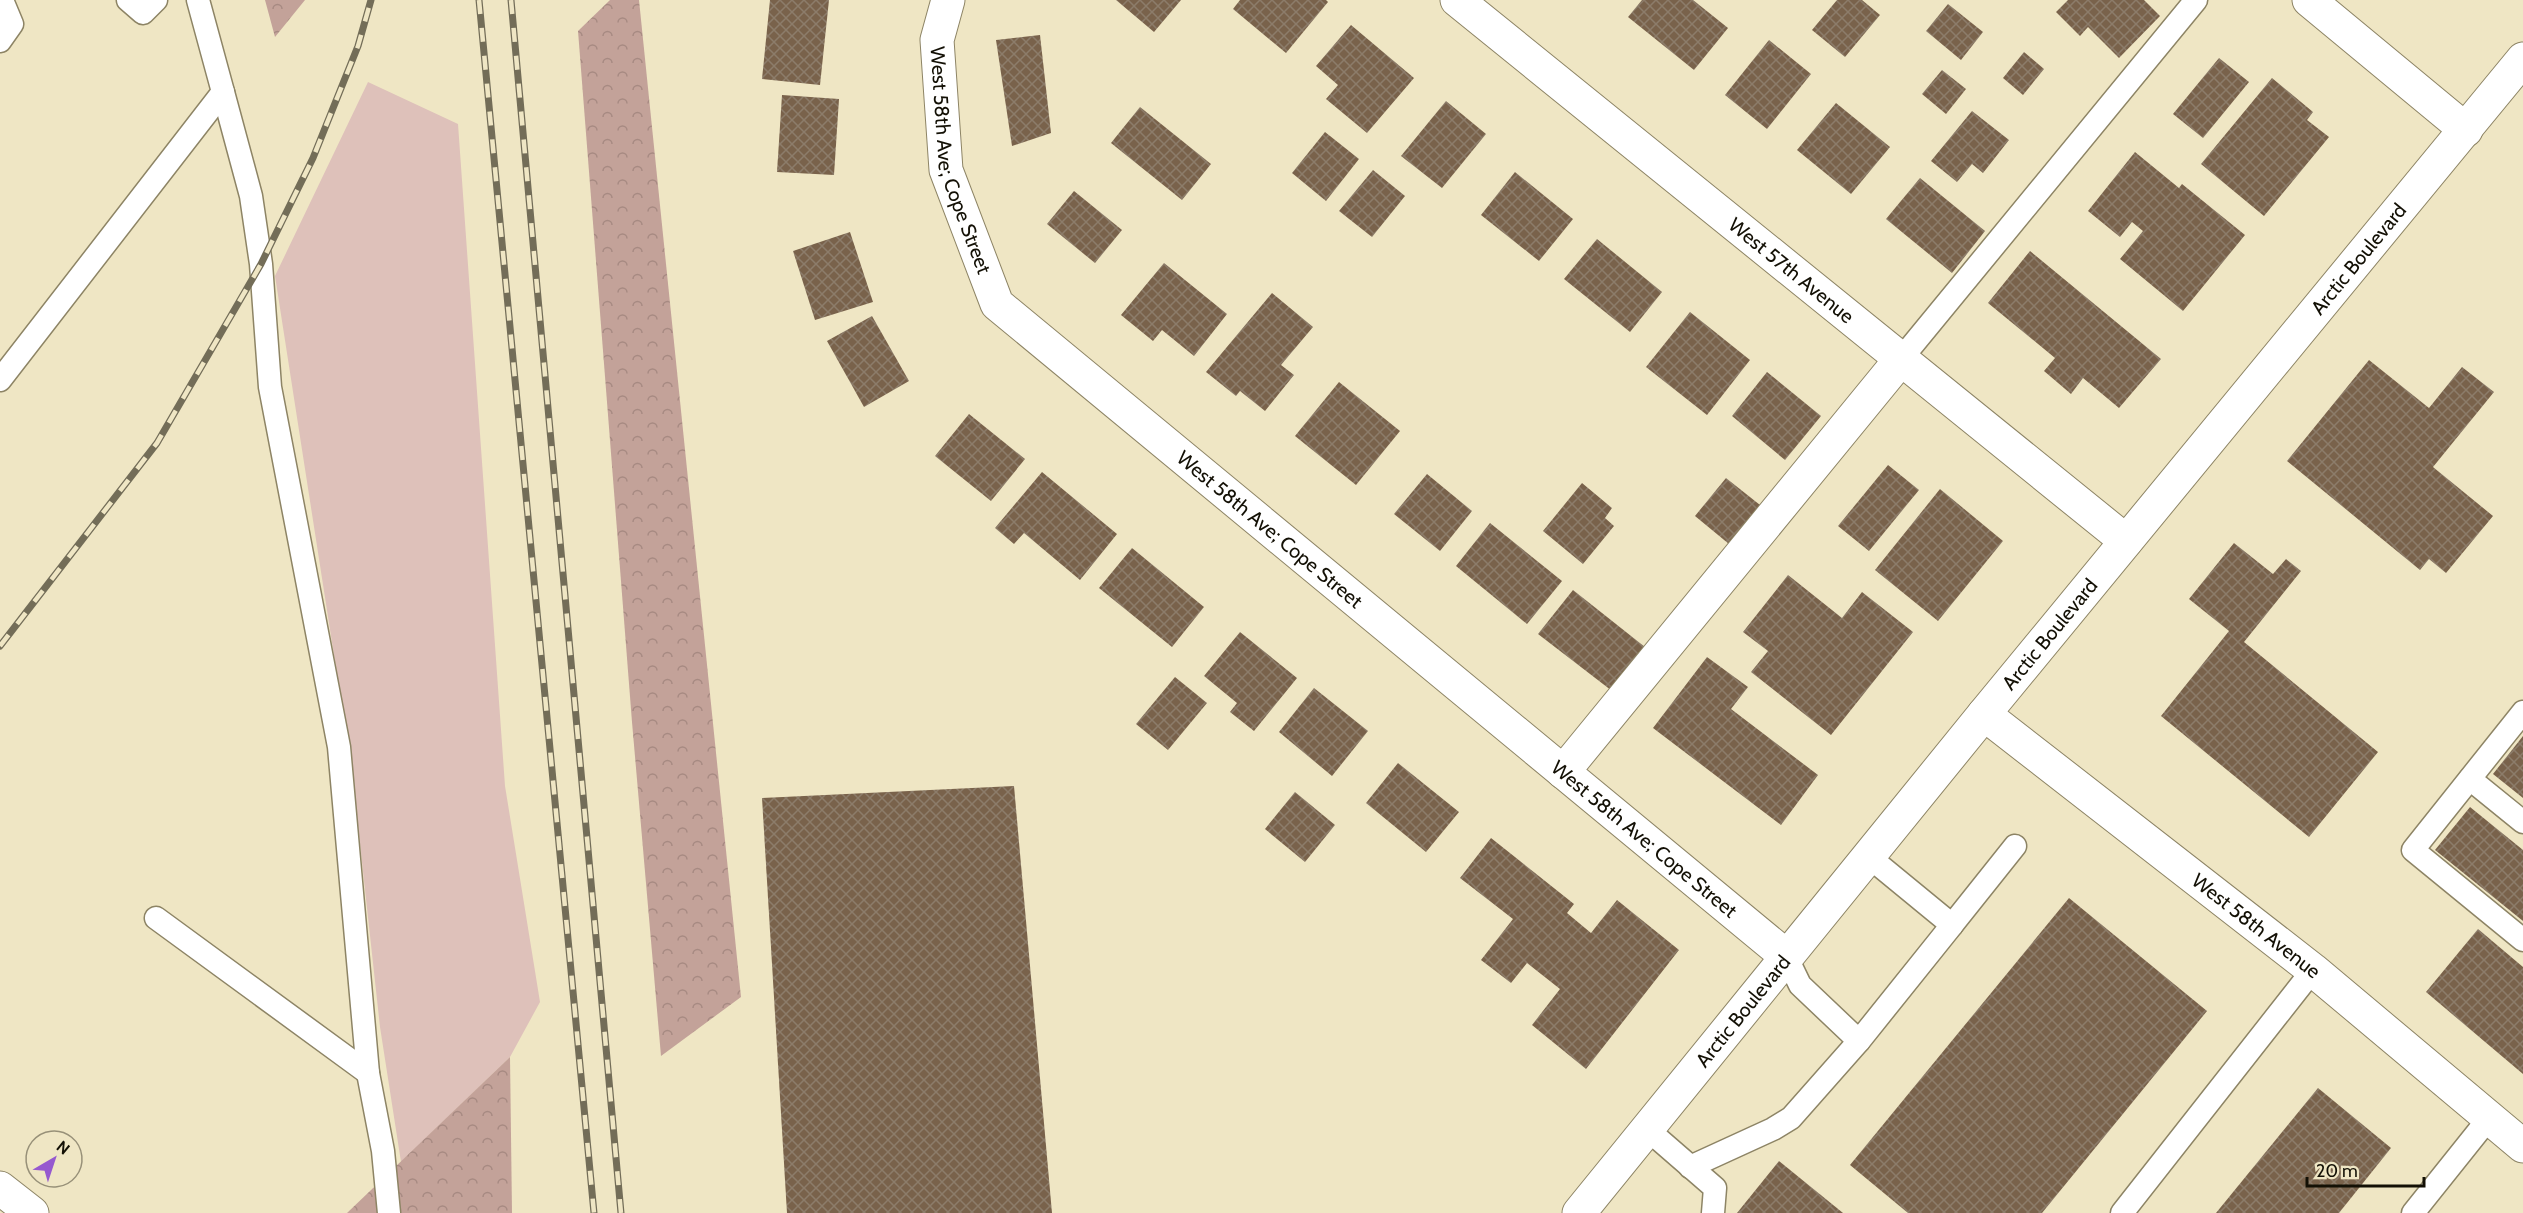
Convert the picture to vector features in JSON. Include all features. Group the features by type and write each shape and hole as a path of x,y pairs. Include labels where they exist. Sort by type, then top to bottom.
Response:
{"street":[{"name":"West 58th Ave; Cope Street","path":"948,0 937,40 946,170 997,304 1786,956"},
{"name":"West 57th Avenue","path":"1457,0 2126,541"},
{"path":"2309,0 2466,129"},
{"name":"Arctic Boulevard","path":"1579,1213 1786,956 2523,59"},
{"path":"1563,772 1901,358"},
{"name":"West 58th Avenue","path":"1984,714 2313,970 2523,1146"},
{"path":"0,1188 32,1213"}],"lane":[{"path":"0,41 12,24 2,0"},
{"path":"128,0 143,13 156,0"},
{"path":"198,0 251,196 261,264 270,387 339,747 368,1073 383,1151 389,1213"},
{"path":"1901,358 2196,0"},
{"path":"0,380 223,92"},
{"path":"2523,712 2413,850 2523,940"},
{"path":"2469,779 2523,822"},
{"path":"1690,1167 1773,1130 1791,1118 1859,1041 2015,846"},
{"path":"1868,856 1952,925"},
{"path":"156,918 368,1073"},
{"path":"1786,956 1800,985 1859,1041"},
{"path":"2122,1213 2313,970"},
{"path":"2413,1213 2489,1118"},
{"path":"1647,1129 1715,1188 1713,1213"}],"shaded area":[{"path":"368,82 458,124 505,786 540,1002 510,1057 401,1162 380,1027 352,771 275,276"}],"green space":[{"path":"265,0 305,0 275,37"},
{"path":"610,0 639,0 741,997 661,1056 632,722 578,31"},
{"path":"510,1057 512,1213 347,1213"}],"building":[{"path":"770,0 829,0 820,85 762,79"},
{"path":"1116,0 1181,0 1154,32"},
{"path":"1240,0 1326,0 1328,2 1286,53 1233,9"},
{"path":"1642,0 1693,0 1728,28 1694,70 1628,17"},
{"path":"1837,0 1862,0 1880,15 1845,57 1812,30"},
{"path":"2068,0 2144,0 2160,16 2119,58 2088,27 2080,36 2056,12"},
{"path":"1948,4 1983,32 1961,60 1926,31"},
{"path":"1351,25 1414,78 1367,133 1326,99 1338,85 1316,66"},
{"path":"1040,35 1051,133 1012,146 996,40"},
{"path":"1769,40 1811,74 1767,129 1725,95"},
{"path":"2024,52 2044,69 2023,95 2003,78"},
{"path":"2219,58 2249,82 2203,138 2173,114"},
{"path":"1942,70 1966,89 1946,114 1922,94"},
{"path":"2272,78 2313,112 2307,120 2329,137 2264,216 2201,164"},
{"path":"782,95 839,99 834,175 777,172"},
{"path":"1446,101 1486,134 1442,188 1401,156"},
{"path":"1836,103 1890,147 1851,194 1797,150"},
{"path":"1140,107 1211,164 1182,200 1111,143"},
{"path":"1972,111 2009,140 1983,173 1972,164 1957,182 1931,161"},
{"path":"1325,132 1359,159 1326,201 1292,173"},
{"path":"2135,152 2179,188 2182,184 2245,235 2183,311 2120,259 2143,231 2132,222 2120,237 2088,211"},
{"path":"1373,170 1405,196 1372,237 1339,211"},
{"path":"1515,172 1573,219 1539,261 1481,215"},
{"path":"1920,178 1985,231 1952,273 1886,219"},
{"path":"1074,191 1122,230 1095,263 1047,224"},
{"path":"850,232 873,302 815,320 793,251"},
{"path":"1597,239 1662,292 1630,332 1564,279"},
{"path":"2030,251 2161,359 2119,408 2083,378 2071,394 2044,371 2055,358 1988,303"},
{"path":"1164,263 1227,314 1194,356 1162,330 1153,341 1121,315"},
{"path":"1272,293 1313,327 1281,365 1294,375 1265,411 1240,391 1236,396 1206,372"},
{"path":"1690,312 1750,360 1707,415 1646,367"},
{"path":"872,316 909,381 864,407 827,341"},
{"path":"2369,360 2429,408 2462,367 2494,392 2433,467 2493,516 2446,573 2429,559 2420,570 2287,461"},
{"path":"1767,372 1821,416 1785,460 1732,416"},
{"path":"1339,382 1400,431 1356,485 1295,436"},
{"path":"969,414 1025,459 991,501 935,456"},
{"path":"1888,465 1919,490 1869,551 1838,526"},
{"path":"1042,472 1117,534 1080,580 1024,533 1014,544 995,528"},
{"path":"1427,474 1472,511 1440,551 1394,514"},
{"path":"1726,478 1760,505 1729,544 1695,516"},
{"path":"1582,483 1612,508 1605,518 1614,526 1583,564 1543,531"},
{"path":"1940,489 2003,541 1938,621 1875,570"},
{"path":"1490,523 1562,581 1527,624 1456,566"},
{"path":"2234,543 2273,574 2286,559 2301,571 2244,642 2378,752 2309,837 2161,716 2229,631 2189,599"},
{"path":"1132,548 1204,607 1172,647 1099,588"},
{"path":"1788,575 1842,618 1862,592 1913,632 1831,735 1751,672 1768,651 1743,632"},
{"path":"1573,590 1650,651 1616,694 1538,634"},
{"path":"1240,632 1297,678 1254,731 1230,712 1237,703 1204,676"},
{"path":"1707,657 1748,687 1731,709 1818,775 1781,825 1653,728"},
{"path":"1175,677 1207,703 1168,750 1136,724"},
{"path":"1314,688 1368,731 1332,776 1279,732"},
{"path":"2523,736 2523,798 2493,774"},
{"path":"1398,763 1459,812 1426,852 1366,803"},
{"path":"1014,786 1052,1213 787,1213 762,798"},
{"path":"1295,792 1335,825 1305,862 1265,829"},
{"path":"2470,807 2523,850 2523,921 2435,850"},
{"path":"1491,838 1574,904 1567,913 1591,933 1617,900 1679,950 1586,1069 1532,1025 1560,989 1527,963 1511,983 1481,960 1513,919 1460,878"},
{"path":"2069,898 2207,1011 2042,1213 1908,1213 1850,1165"},
{"path":"2478,929 2523,967 2523,1074 2426,992"},
{"path":"2318,1088 2391,1148 2339,1213 2216,1213"},
{"path":"1779,1161 1843,1213 1737,1213"}],"railway":[{"path":"0,646 157,443 261,264 313,158 358,46 371,0"},
{"path":"479,0 594,1213"},
{"path":"511,0 621,1213"}]}
